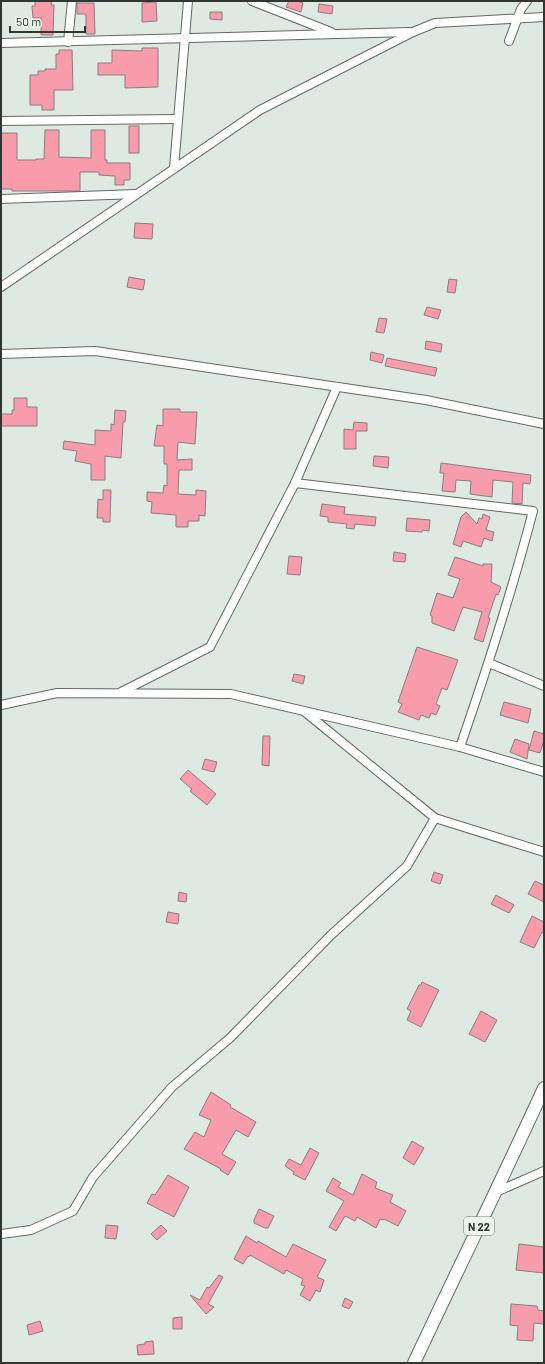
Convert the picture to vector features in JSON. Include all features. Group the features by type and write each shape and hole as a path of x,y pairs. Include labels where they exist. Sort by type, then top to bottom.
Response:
{"main road":[{"name":"N 22","path":"414,1363 460,1262 496,1192 544,1088"}],"street":[{"path":"68,42 72,1"},
{"path":"174,168 188,1"},
{"path":"252,1 335,34"},
{"path":"509,41 521,9 527,1"},
{"path":"1,287 260,110 413,32 435,23 544,17"},
{"path":"1,51 5,43 413,32"},
{"path":"1,121 178,120"},
{"path":"1,199 136,194"},
{"path":"1,354 95,351 426,400 544,424"},
{"path":"118,693 210,647 295,483 337,387"},
{"path":"295,483 533,511 522,555 489,663 460,747"},
{"path":"489,663 544,686"},
{"path":"1,705 57,693 231,694 460,747 544,772"},
{"path":"303,710 435,818 544,852"},
{"path":"1,1234 31,1230 72,1211 93,1177 172,1087 230,1038 331,935 407,866 435,818"},
{"path":"496,1192 544,1171"}],"building":[{"path":"35,1 52,1 51,5 54,5 53,35 41,35 41,18 33,18 32,6 35,6"},
{"path":"289,1 303,3 301,12 286,7"},
{"path":"156,2 157,21 142,22 142,3"},
{"path":"77,3 94,3 95,34 86,34 86,14 77,14"},
{"path":"319,4 333,6 332,14 318,12"},
{"path":"210,12 222,12 222,20 210,19"},
{"path":"142,48 158,48 158,87 125,88 125,75 98,75 98,63 112,63 112,50 142,51"},
{"path":"59,50 72,50 73,90 54,90 54,110 42,110 42,105 30,105 30,75 38,75 38,71 45,71 45,69 56,69 56,54 59,54"},
{"path":"129,126 139,126 139,153 129,153"},
{"path":"45,130 59,130 59,157 91,158 91,130 105,130 105,160 107,160 107,163 130,163 130,180 124,180 124,185 115,185 115,176 99,175 99,172 80,172 80,191 12,191 12,189 1,189 1,133 17,133 17,160 36,160 44,159"},
{"path":"135,223 153,224 152,239 134,238"},
{"path":"129,277 145,280 143,290 127,287"},
{"path":"449,279 457,280 455,293 447,292"},
{"path":"427,307 441,310 438,319 424,315"},
{"path":"379,318 387,319 384,333 376,332"},
{"path":"426,341 442,344 441,352 425,349"},
{"path":"371,352 384,355 382,363 370,360"},
{"path":"387,358 437,368 435,376 385,366"},
{"path":"14,398 27,398 27,407 37,407 37,426 1,426 1,414 12,414 12,410 14,410"},
{"path":"163,409 180,409 180,412 197,412 195,444 178,442 177,460 192,459 192,470 179,470 178,494 196,495 196,490 206,491 205,516 199,515 199,521 188,521 188,527 176,527 176,515 151,513 152,502 147,501 147,492 163,493 164,485 167,486 167,464 164,464 164,446 154,446 157,425 163,426"},
{"path":"115,410 126,411 125,422 123,422 121,458 105,456 105,480 91,480 91,464 75,461 77,451 63,449 64,441 95,445 95,430 111,431 111,424 114,425"},
{"path":"354,422 367,423 367,431 356,431 356,449 344,449 344,429 353,430"},
{"path":"374,456 389,457 388,468 373,466"},
{"path":"441,463 531,475 530,484 523,483 522,504 512,503 513,482 493,480 492,497 470,494 471,481 456,480 455,492 442,491 444,473 440,473"},
{"path":"103,490 111,490 110,522 103,522 103,518 97,518 98,499 103,500"},
{"path":"322,504 345,507 344,514 376,517 375,526 355,524 354,529 346,528 347,524 328,522 328,517 320,516"},
{"path":"466,512 477,524 479,518 482,519 483,514 490,517 486,530 494,532 492,541 484,538 481,547 463,541 461,547 453,544 461,517"},
{"path":"407,518 430,520 429,531 406,531"},
{"path":"394,552 406,554 405,562 393,561"},
{"path":"289,556 302,557 300,575 287,574"},
{"path":"455,557 483,566 483,564 492,564 491,582 501,587 498,595 496,594 488,618 490,618 483,642 474,639 482,612 463,607 454,631 432,623 432,616 430,615 437,593 453,598 460,579 448,575"},
{"path":"417,647 458,660 447,690 442,688 436,704 440,706 436,715 431,713 429,718 421,715 419,720 398,712 402,704 398,702"},
{"path":"294,674 305,676 303,684 292,681"},
{"path":"504,702 531,709 528,723 500,715"},
{"path":"534,731 544,734 544,740 540,753 529,750"},
{"path":"263,736 270,736 269,766 262,765"},
{"path":"515,739 529,744 527,759 510,752"},
{"path":"205,759 217,762 214,772 202,769"},
{"path":"188,770 216,794 207,805 190,791 192,789 180,779"},
{"path":"434,872 443,875 440,884 431,881"},
{"path":"535,881 544,885 544,902 528,894"},
{"path":"179,892 187,894 186,902 178,901"},
{"path":"496,895 514,905 509,913 491,904"},
{"path":"168,912 179,914 178,924 166,922"},
{"path":"532,916 544,922 544,933 542,932 534,948 520,942"},
{"path":"422,982 439,990 421,1027 407,1020 411,1011 407,1009"},
{"path":"481,1011 497,1020 485,1042 469,1034"},
{"path":"211,1092 231,1105 230,1107 256,1122 248,1137 236,1130 222,1154 236,1162 228,1175 220,1170 221,1169 184,1149 195,1132 204,1137 211,1120 199,1115"},
{"path":"412,1141 424,1148 414,1165 403,1158"},
{"path":"310,1148 319,1153 305,1180 293,1174 294,1172 285,1166 289,1159 301,1165"},
{"path":"362,1174 377,1182 375,1188 393,1195 390,1202 406,1211 398,1226 384,1219 380,1219 376,1228 357,1217 355,1221 345,1216 336,1231 329,1227 344,1201 326,1191 333,1178 341,1183 338,1187 353,1195"},
{"path":"168,1175 189,1187 174,1217 147,1203 152,1194 155,1195"},
{"path":"259,1209 274,1216 268,1228 254,1223"},
{"path":"106,1225 118,1226 116,1239 105,1238"},
{"path":"161,1225 167,1231 157,1240 151,1234"},
{"path":"246,1236 286,1257 293,1244 326,1260 317,1277 324,1280 320,1292 316,1290 310,1301 300,1295 305,1286 301,1285 303,1279 286,1270 284,1274 250,1255 243,1264 234,1259"},
{"path":"519,1244 544,1247 544,1273 516,1270"},
{"path":"219,1275 223,1277 208,1304 214,1307 206,1314 190,1295 200,1300 207,1287 209,1288"},
{"path":"345,1298 353,1302 349,1309 342,1306"},
{"path":"511,1304 537,1306 538,1310 544,1311 544,1324 534,1323 533,1341 517,1340 518,1326 510,1325"},
{"path":"182,1317 182,1329 173,1329 173,1318"},
{"path":"40,1321 43,1331 29,1335 27,1325"},
{"path":"153,1341 154,1354 138,1355 137,1345"}]}
